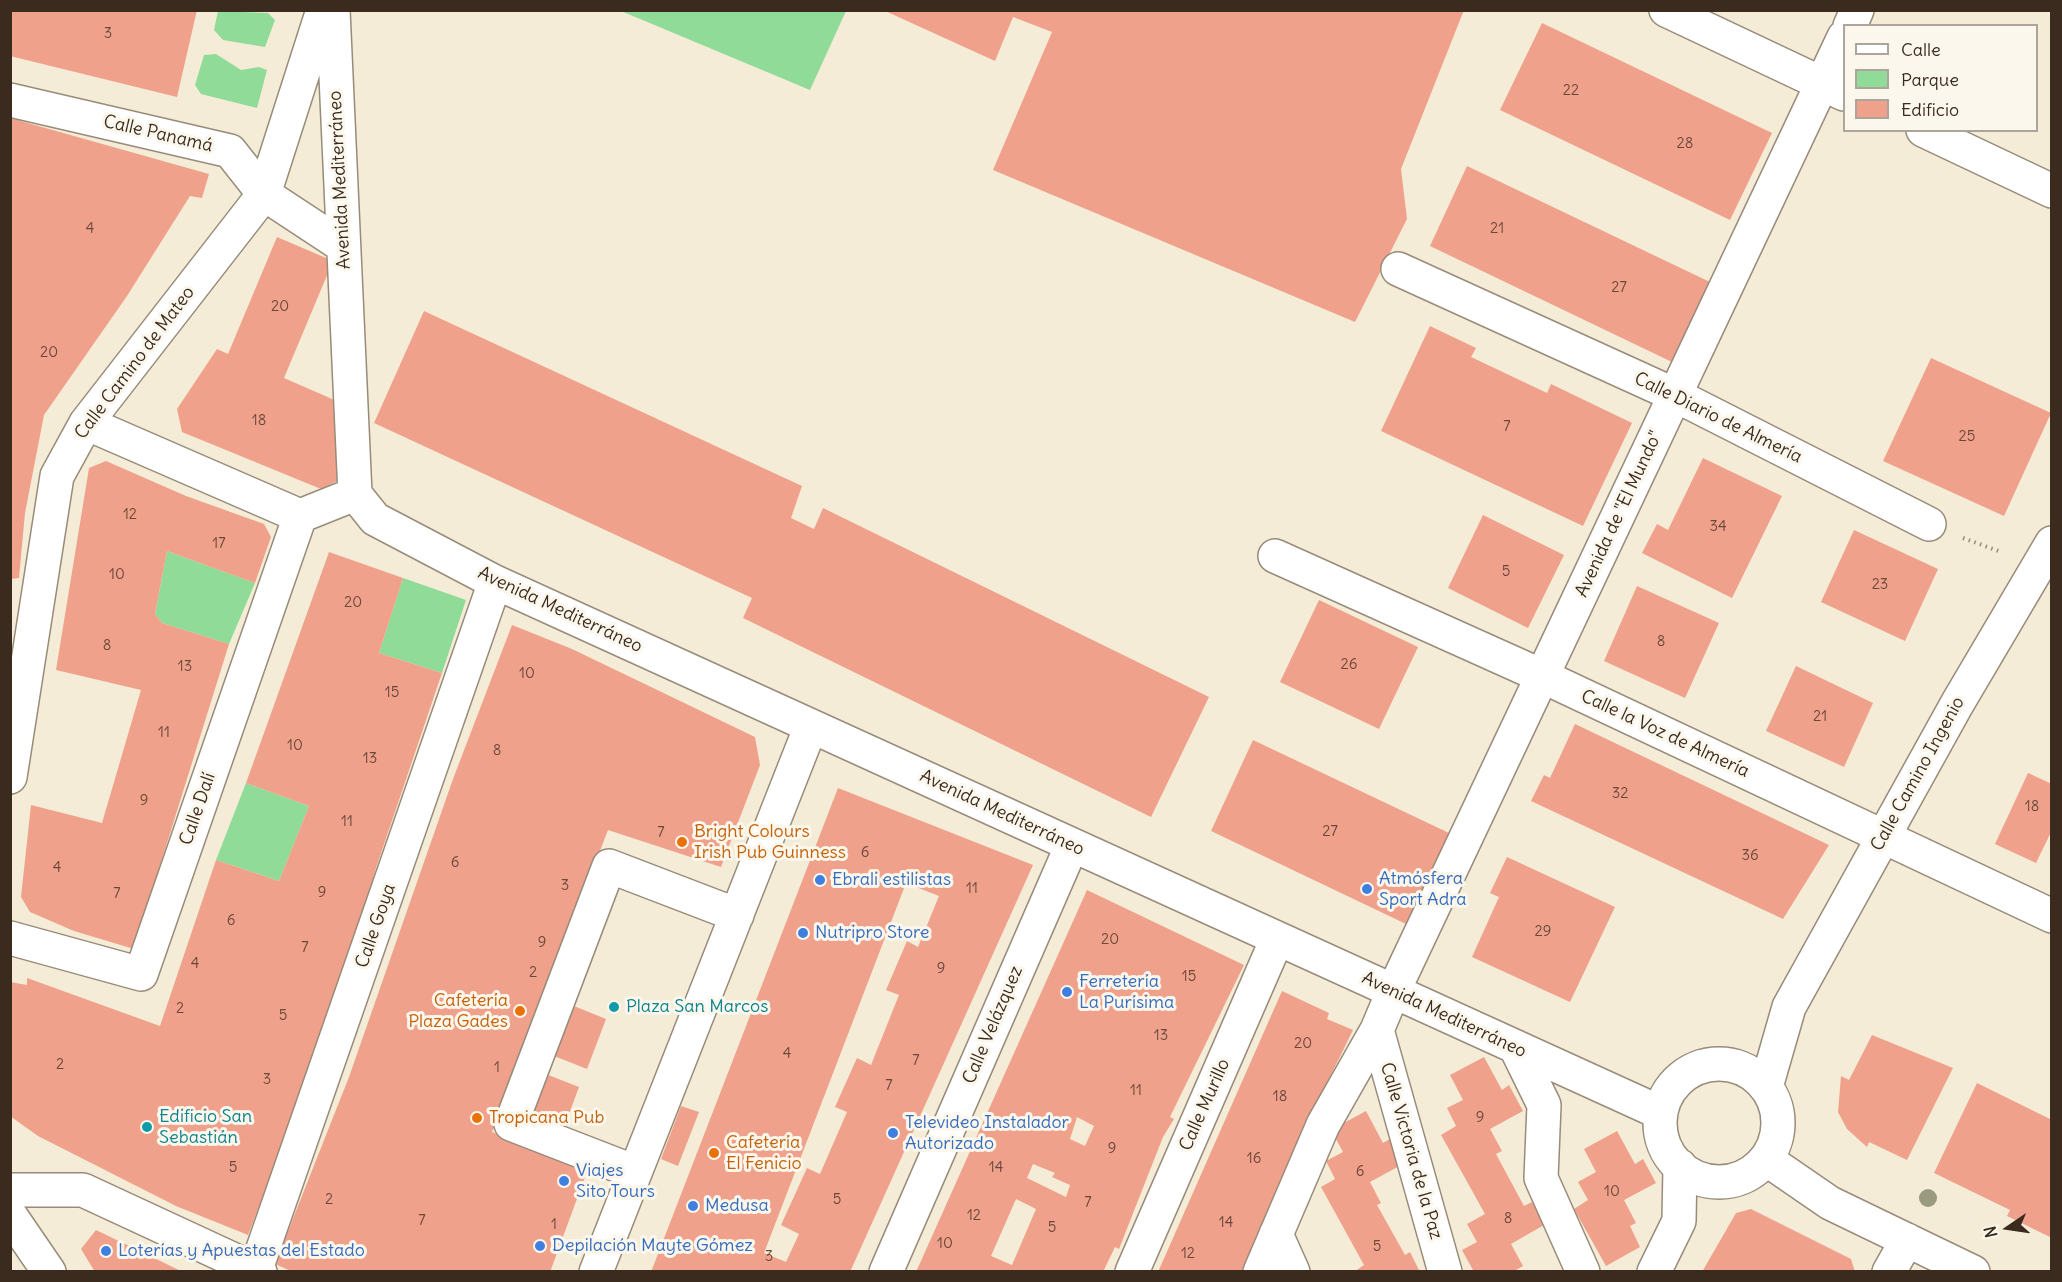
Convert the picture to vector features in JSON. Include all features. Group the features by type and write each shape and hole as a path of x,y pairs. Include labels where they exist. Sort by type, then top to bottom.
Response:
{"main road":[{"name":"Calle Camino de Mateo","path":"10,777 57,476 86,423 264,194 323,10"},
{"name":"Avenida Mediterráneo","path":"333,10 356,494 375,519 495,582 1661,1113"},
{"path":"1666,10 1833,89"},
{"path":"1851,24 1857,10"},
{"name":"Avenida de \"El Mundo\"","path":"1393,992 1675,395 1833,89 1843,46"},
{"name":"Calle Panamá","path":"10,100 230,151 264,194 343,246"},
{"path":"1927,132 2052,191"},
{"name":"Calle Diario de Almería","path":"1398,269 1675,395 1929,524"},
{"path":"86,423 300,516 356,494"},
{"name":"Calle Dalí","path":"10,938 141,974 300,516"},
{"name":"Calle Camino Ingenio","path":"1766,1087 1789,1007 1883,836 2045,555"},
{"name":"Calle la Voz de Almería","path":"1275,556 1542,676 2052,916"},
{"name":"Calle Goya","path":"258,1270 495,582"},
{"path":"596,1272 811,726"},
{"name":"Calle Velázquez","path":"886,1272 1072,845"},
{"path":"635,1172 511,1124 609,866 737,915"},
{"name":"Calle Murillo","path":"1132,1272 1277,939"},
{"name":"Calle Victoria de la Paz","path":"1260,1272 1323,1125 1377,1030 1393,992"},
{"name":"Calle Camino Ingenio","path":"1734,1066 1789,1007"},
{"name":"Calle Victoria de la Paz","path":"1377,1030 1445,1272"},
{"path":"1516,1048 1544,1105 1541,1178 1583,1272"},
{"path":"1714,1064 1734,1066 1752,1074 1766,1087 1775,1104 1778,1123 1775,1142 1766,1159 1752,1172 1734,1180 1715,1182 1695,1177 1680,1167 1667,1151 1661,1133 1661,1113 1667,1095 1679,1080 1695,1069 1714,1064"},
{"path":"1766,1159 1830,1203 1973,1272"},
{"path":"1679,1221 1680,1167"},
{"path":"1654,1272 1679,1221 1715,1182"},
{"path":"10,1190 83,1190 258,1270"},
{"path":"10,1215 49,1272"},
{"path":"1276,1234 1293,1272"},
{"path":"1889,1272 1907,1240"}],"path":[{"path":"1929,524 2045,555"}],"green space":[{"path":"218,11 268,13 275,20 265,47 223,40 214,30"},
{"path":"621,11 846,11 810,90"},
{"path":"216,54 241,70 259,67 267,70 257,108 201,94 195,85 204,55"},
{"path":"167,551 255,583 229,644 162,623 155,614"},
{"path":"403,578 466,600 442,673 379,653"},
{"path":"246,783 309,806 279,881 216,860"}],"building":[{"path":"10,10 197,10 177,97 10,56"},
{"path":"883,10 1464,10 1401,169 1407,219 1355,322 993,170 1052,32 1013,17 995,61"},
{"path":"1542,23 1772,133 1730,220 1500,110"},
{"path":"10,118 209,174 202,198 190,196 127,296 44,415 25,513 19,578 10,579"},
{"path":"1467,166 1710,282 1672,362 1430,246"},
{"path":"277,237 333,261 284,378 339,402 337,481 321,489 182,432 177,409 217,349 228,354"},
{"path":"424,311 802,486 791,518 814,529 823,508 1209,697 1151,817 743,618 752,598 374,423"},
{"path":"1430,326 1476,348 1471,357 1547,393 1551,384 1632,423 1583,526 1381,431"},
{"path":"1931,358 2051,413 2004,516 1883,461"},
{"path":"1703,458 1782,496 1732,598 1642,553 1657,524 1668,530"},
{"path":"106,461 186,496 264,524 271,537 255,583 167,551 155,614 162,623 229,644 134,949 74,931 30,912 21,897 31,805 102,823 141,690 56,670 89,468"},
{"path":"1483,515 1564,555 1528,628 1448,588"},
{"path":"1854,530 1938,569 1905,641 1821,602"},
{"path":"329,552 403,578 379,653 442,673 376,868 357,937 316,1060 248,1235 176,1206 38,1136 10,1116 10,982 27,985 27,978 160,1026 216,860 279,881 309,806 246,783"},
{"path":"1637,586 1719,623 1685,698 1604,661"},
{"path":"1319,600 1418,647 1379,729 1280,682"},
{"path":"512,625 572,649 755,737 760,765 721,867 608,830 492,1132 588,1169 550,1272 293,1272 275,1264 349,1077 453,779"},
{"path":"1796,666 1873,703 1844,767 1766,731"},
{"path":"1575,724 1829,845 1783,919 1531,801 1544,775 1550,778"},
{"path":"1253,740 1449,833 1406,924 1211,831"},
{"path":"2028,773 2052,784 2052,830 2036,863 1995,844"},
{"path":"838,788 1033,865 850,1272 651,1272","holes":["906,883 939,896 918,947 907,941 886,990 899,995 871,1065 857,1058 835,1107 847,1112 820,1174 807,1168 781,1225 799,1234 786,1262 764,1253"]},
{"path":"1507,857 1615,907 1570,1002 1472,957 1499,897 1490,893"},
{"path":"1087,890 1244,965 1170,1117 1174,1119 1163,1137 1119,1249 1115,1247 1103,1272 916,1272","holes":["1077,1117 1094,1126 1085,1146 1070,1139","1033,1164 1055,1173 1052,1177 1070,1185 1066,1197 1027,1178","1016,1199 1036,1209 1012,1265 991,1256"]},
{"path":"1282,991 1329,1013 1327,1019 1353,1030 1325,1087 1329,1088 1252,1272 1158,1272"},
{"path":"564,1002 606,1019 587,1069 544,1052"},
{"path":"1872,1035 1953,1068 1907,1160 1869,1142 1867,1147 1847,1129 1838,1112 1841,1076 1849,1080"},
{"path":"1484,1057 1502,1090 1509,1085 1523,1111 1490,1129 1502,1151 1496,1154 1524,1206 1532,1202 1544,1225 1511,1244 1523,1266 1516,1270 1517,1272 1474,1272 1462,1250 1477,1242 1467,1224 1485,1214 1441,1135 1456,1126 1447,1108 1463,1100 1450,1075"},
{"path":"538,1071 579,1087 562,1133 521,1117"},
{"path":"1977,1083 2052,1120 2052,1238 2007,1216 2010,1210 1934,1173"},
{"path":"681,1106 699,1112 678,1166 661,1159"},
{"path":"1366,1111 1383,1143 1390,1139 1403,1164 1370,1182 1381,1203 1377,1205 1405,1255 1410,1252 1420,1272 1354,1272 1364,1265 1321,1187 1335,1179 1326,1161 1343,1152 1331,1130"},
{"path":"1617,1131 1635,1164 1643,1159 1656,1183 1624,1200 1636,1223 1630,1226 1640,1247 1606,1266 1574,1209 1588,1200 1578,1182 1596,1172 1584,1149"},
{"path":"1751,1209 1851,1259 1855,1272 1702,1272 1736,1213"},
{"path":"96,1230 183,1272 95,1272 81,1249"}],"place":[{"name":"Bright Colours Irish Pub Guinness","path":"682,842"},
{"name":"Ebrali estilistas","path":"820,880"},
{"name":"Atmósfera Sport Adra","path":"1367,889"},
{"name":"Nutripro Store","path":"803,933"},
{"name":"Ferretería La Purísima","path":"1067,992"},
{"name":"Plaza San Marcos","path":"614,1007"},
{"name":"Cafetería Plaza Gades","path":"520,1011"},
{"name":"Tropicana Pub","path":"477,1118"},
{"name":"Edificio San Sebastián","path":"147,1127"},
{"name":"Televideo Instalador Autorizado","path":"893,1133"},
{"name":"Cafetería El Fenicio","path":"714,1153"},
{"name":"Viajes Sito Tours","path":"564,1181"},
{"name":"Medusa","path":"693,1206"},
{"name":"Depilación Mayte Gómez","path":"540,1246"},
{"name":"Loterías y Apuestas del Estado","path":"106,1251"}]}
